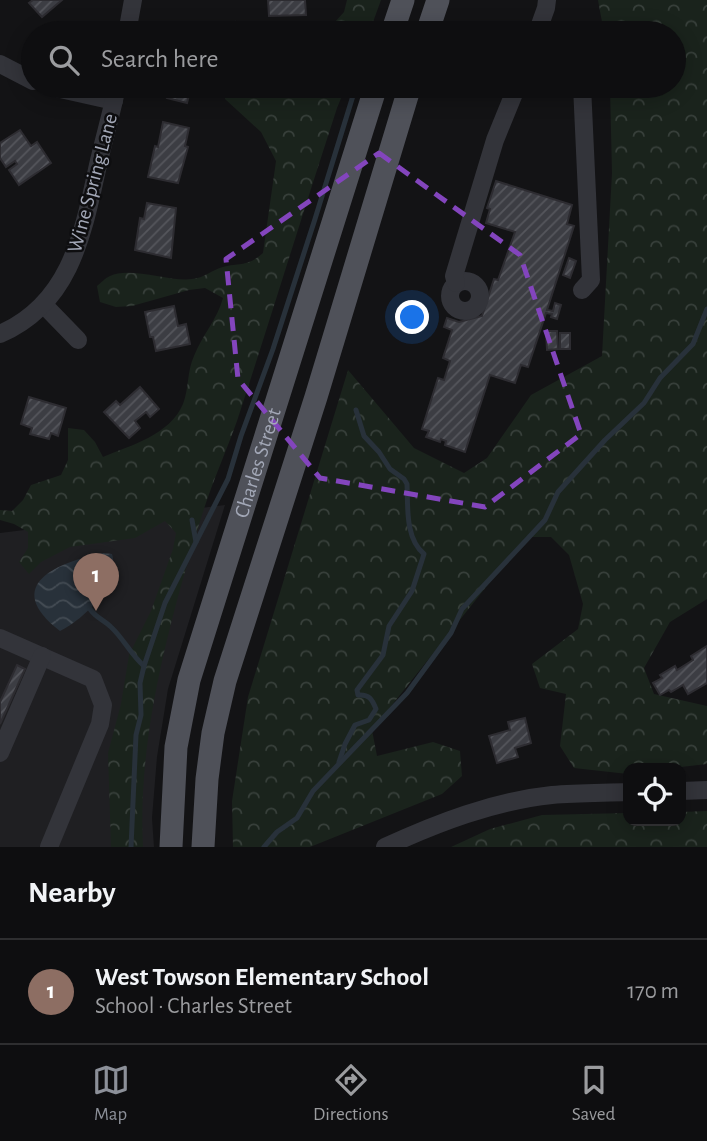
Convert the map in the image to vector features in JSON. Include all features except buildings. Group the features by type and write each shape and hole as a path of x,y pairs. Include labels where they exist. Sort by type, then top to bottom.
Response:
{"main road":[{"path":"396,21 403,0"},
{"path":"431,21 438,0"},
{"name":"Charles Street","path":"171,847 176,747 189,680 372,98"},
{"name":"Charles Street","path":"203,847 213,733 225,681 312,410 406,98"}],"street":[{"path":"129,21 133,0"},
{"path":"541,21 547,0"},
{"path":"0,64 21,75"},
{"name":"Wine Spring Lane","path":"0,334 44,305 60,283 76,252 114,98"},
{"path":"456,283 454,276 495,140 512,98"},
{"path":"582,290 591,280 583,98"},
{"path":"44,305 78,340"},
{"path":"0,638 93,679 103,705 100,724 49,847"},
{"path":"0,753 42,656"},
{"path":"686,791 707,790"},
{"path":"385,847 444,822 517,801 550,796 623,792"}],"highlighted area":[{"path":"379,153 520,255 581,434 485,507 320,478 238,379 226,259"}],"shaded area":[{"path":"225,505 168,689 157,757 152,818 154,847 0,847 0,533"}],"green space":[{"path":"347,0 381,0 373,21 336,21 344,12"},
{"path":"598,0 707,0 707,599 670,622 644,668 654,694 707,706 707,764 686,766 686,763 623,763 623,773 574,768 560,746 566,694 540,688 532,664 578,629 583,604 569,555 551,537 526,537 372,730 377,756 433,742 460,751 462,776 442,794 310,847 233,847 232,801 248,697 348,370 414,448 464,473 487,458 531,395 602,356 612,173 610,98 686,98 686,21 602,21"},
{"path":"341,98 178,595 158,679 145,764 143,847 111,847 108,753 121,704 129,655 151,611 176,533 165,521 135,538 70,547 41,562 29,574 19,562 28,548 28,532 0,520 0,510 12,511 23,500 31,485 61,475 68,460 68,428 84,430 103,457 149,438 177,415 183,404 192,362 223,298 205,288 132,306 116,307 100,302 97,286 118,273 196,278 223,267 248,262 263,253 276,161 261,132 225,99"},
{"path":"707,811 707,847 451,847 490,829 542,815 623,813 623,826 686,826 686,812"}],"water":[{"path":"104,553 112,554 113,565 106,588 80,618 60,631 43,615 35,601 35,588 42,578 54,570"}],"waterway":[{"path":"131,847 136,735 141,715 140,683 144,666 165,603 228,479 273,349 352,98"},
{"path":"264,847 277,832 297,818 313,791 407,693 451,633 462,609 545,520 558,492 605,440 644,403 660,378 693,344 707,309"},
{"path":"339,762 355,725 369,720 376,709 370,698 358,695 357,690 383,655 389,626 412,591 424,554 413,540 407,484 390,469 364,436 356,410"},
{"path":"192,520 196,542"},
{"path":"90,609 116,632 144,666"}],"place":[{"name":"West Towson Elementary School","path":"96,611"}]}
